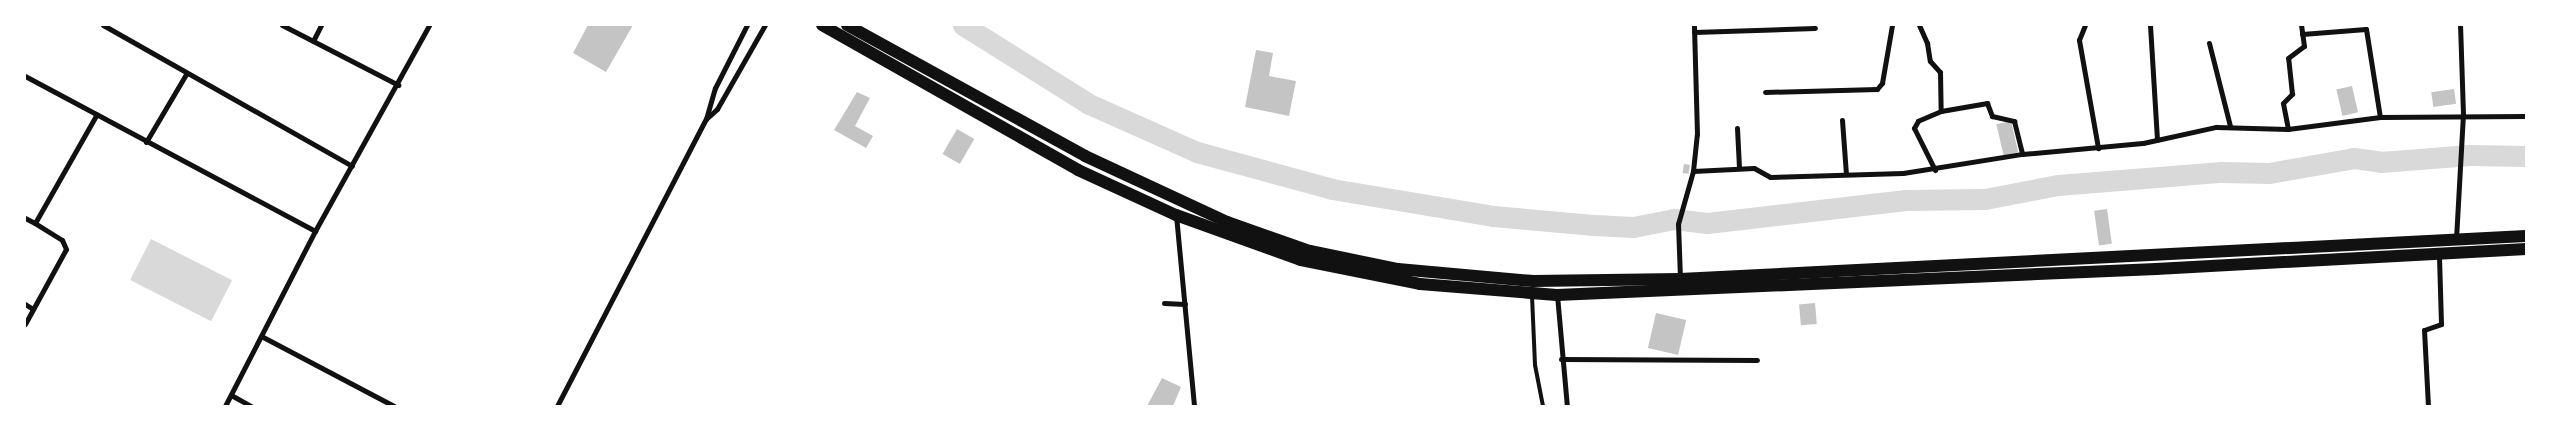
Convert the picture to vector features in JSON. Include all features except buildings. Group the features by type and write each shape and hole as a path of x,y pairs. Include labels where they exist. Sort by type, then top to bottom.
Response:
{"highway":[{"path":"822,25 1078,170 1176,215 1270,251 1323,266 1396,280 1532,295 1557,295 2336,253 2456,240 2526,236"},
{"path":"848,25 1085,156 1227,222 1310,250 1371,264 1557,282 1680,279 2336,253 2439,254 2526,249"}],"street":[{"path":"102,25 352,166"},
{"path":"282,25 398,85"},
{"path":"313,41 321,25"},
{"path":"224,406 263,337 315,231 398,85 429,25"},
{"path":"706,120 716,109 758,33 765,25"},
{"path":"1680,279 1678,224 1680,209 1693,171 1697,134 1694,25"},
{"path":"1765,92 1877,89 1882,83 1892,25"},
{"path":"1919,25 1927,42 1930,61 1940,72 1941,111"},
{"path":"2085,25 2079,40 2098,148"},
{"path":"2150,25 2157,140"},
{"path":"2288,129 2284,103 2292,94 2288,58 2304,46 2301,25"},
{"path":"2456,240 2463,114 2460,25"},
{"path":"557,406 706,120 715,88 747,26 758,33"},
{"path":"1694,32 1815,28"},
{"path":"2302,34 2366,29 2380,117"},
{"path":"2209,43 2230,126"},
{"path":"146,142 186,74"},
{"path":"25,76 315,231"},
{"path":"1935,170 1915,123 1941,111 1987,103 1992,116 2013,120 2022,154"},
{"path":"36,223 97,114"},
{"path":"1693,171 1754,168 1770,177 1935,170 2022,154 2098,148 2157,140 2230,126 2288,129 2380,117 2463,114 2526,116"},
{"path":"1842,120 1846,174"},
{"path":"1737,128 1739,168"},
{"path":"1176,215 1194,406"},
{"path":"25,218 62,240 66,249 25,324"},
{"path":"2428,406 2424,330 2441,324 2439,254"},
{"path":"1557,282 1561,359 1567,406"},
{"path":"1164,303 1185,304"},
{"path":"25,304 33,309"},
{"path":"263,337 394,406"},
{"path":"1561,359 1757,360"},
{"path":"231,395 251,406"}],"lane":[{"path":"1533,281 1536,365 1543,406"}],"shaded area":[{"path":"151,239 232,280 211,321 130,280"}],"waterway":[{"path":"963,25 1089,104 1197,152 1332,189 1493,216 1594,225 1633,227 1674,219 1707,223 1906,200 1985,199 2058,185 2221,172 2269,173 2354,158 2381,162 2470,155 2526,156"}]}
